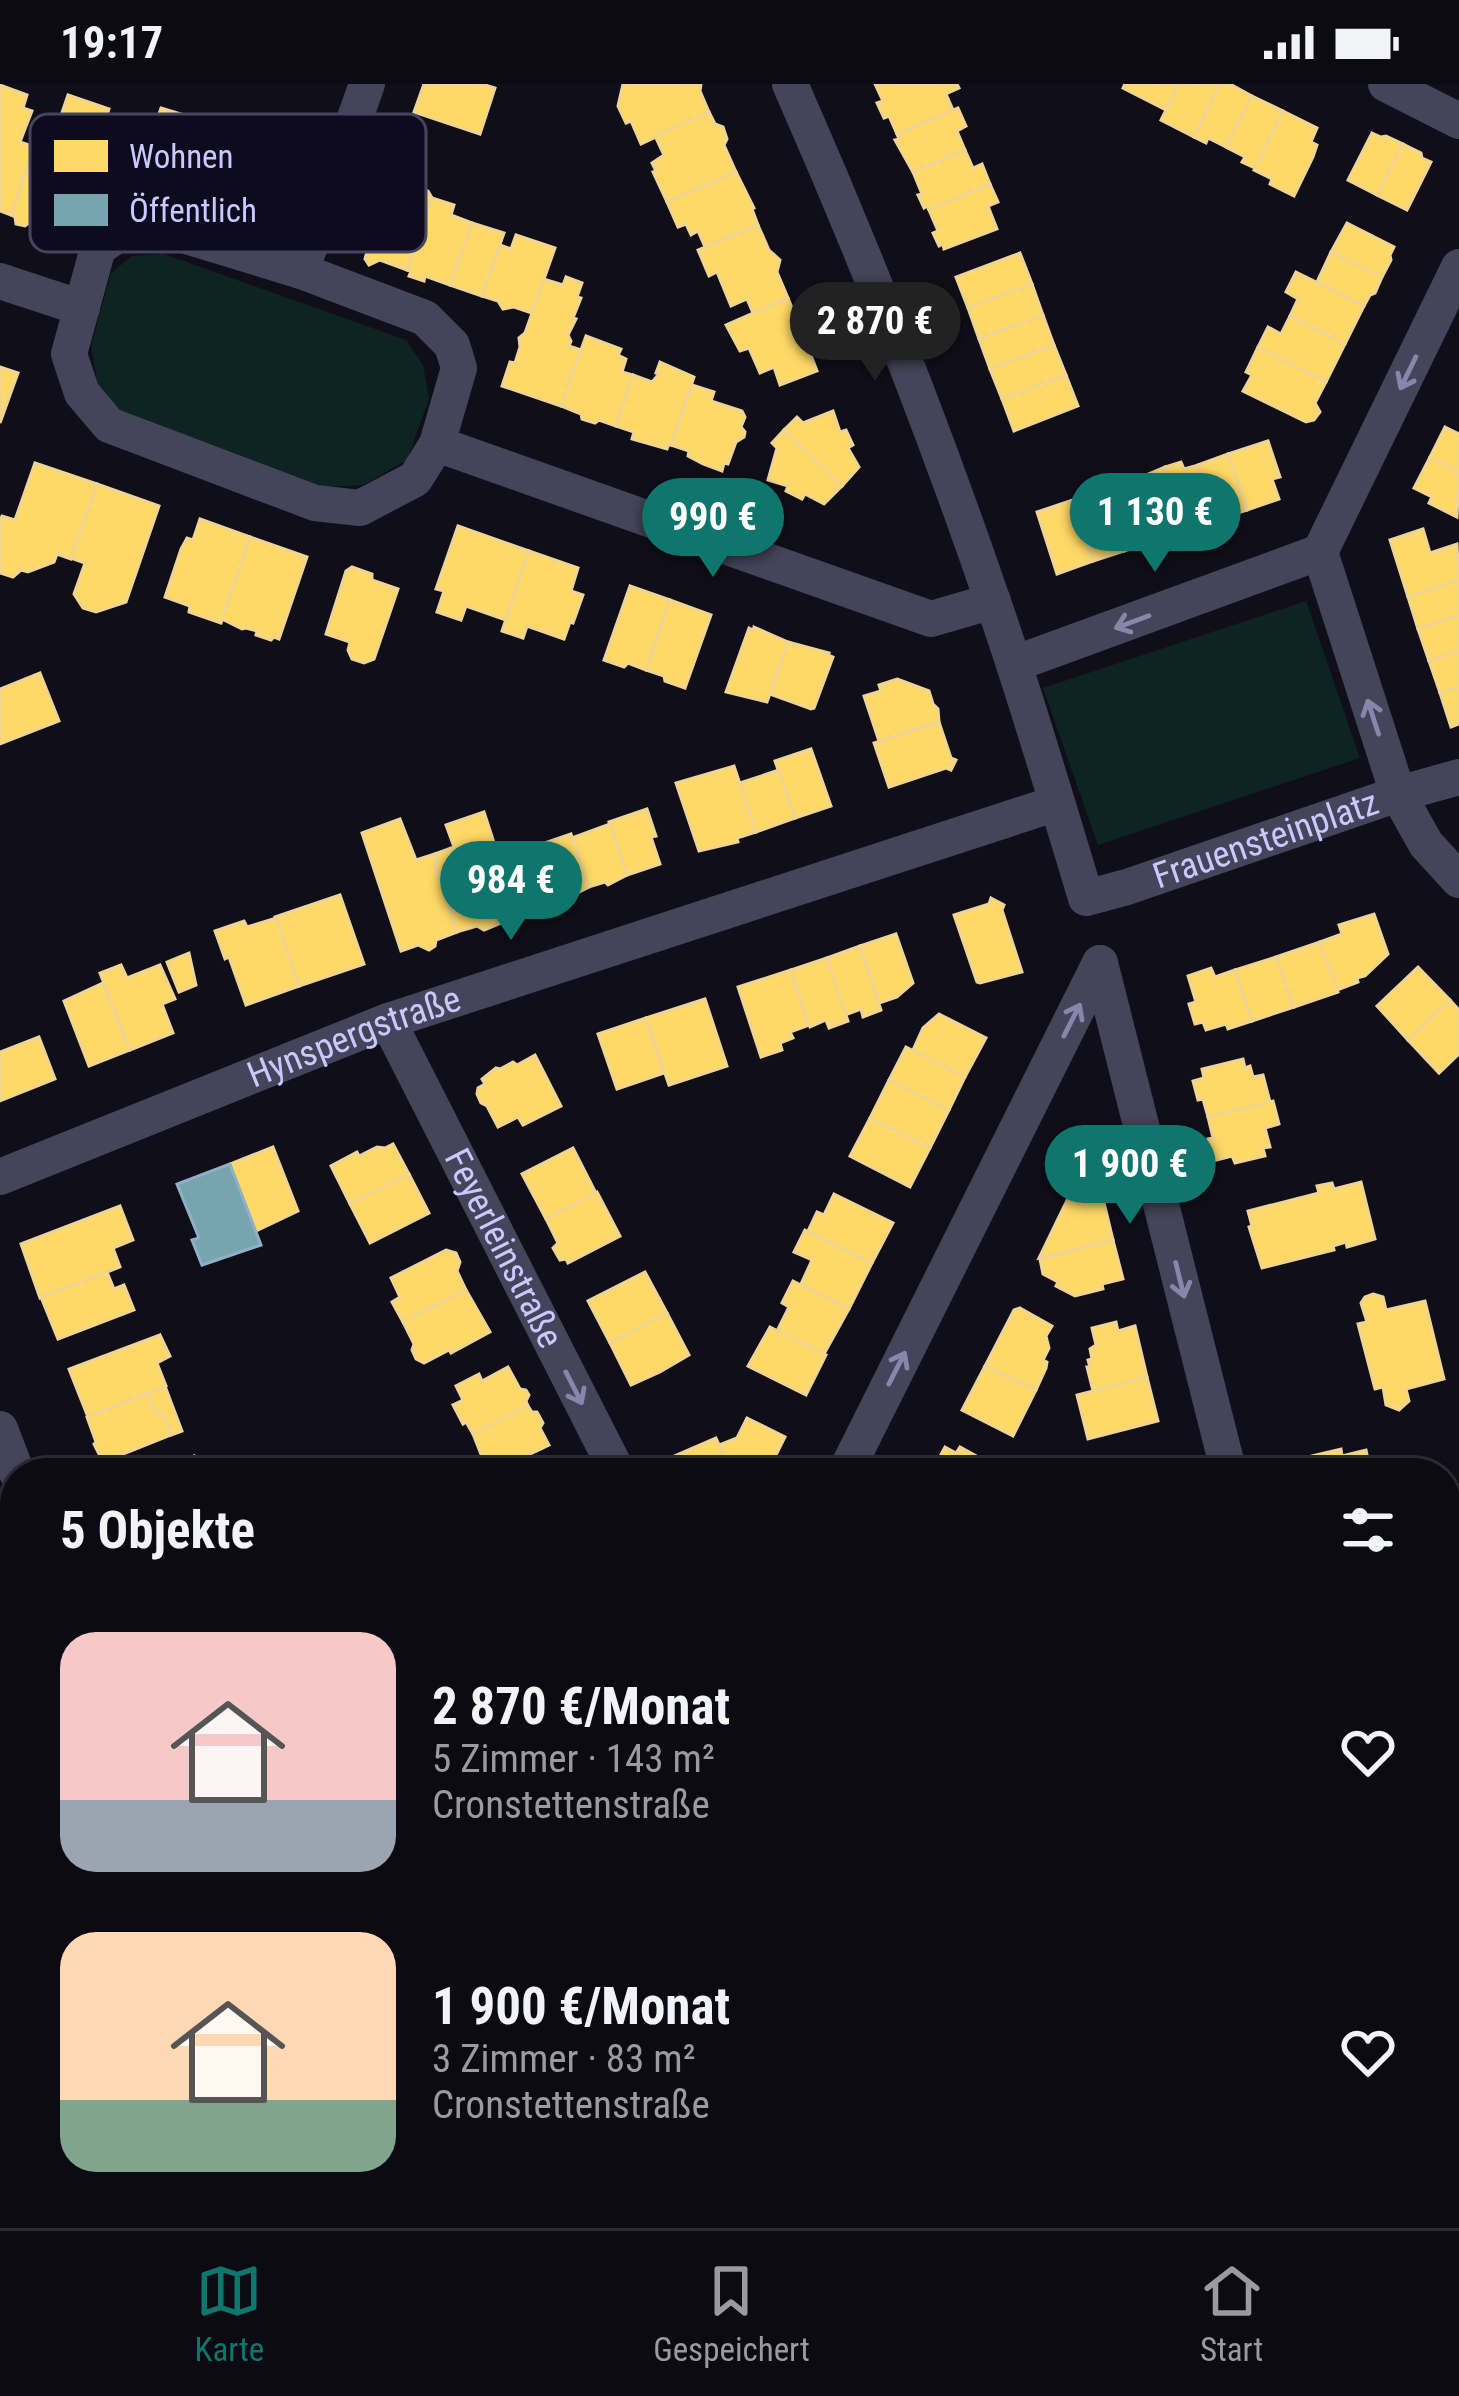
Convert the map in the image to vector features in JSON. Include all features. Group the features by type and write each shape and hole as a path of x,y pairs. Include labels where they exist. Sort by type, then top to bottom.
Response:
{"street":[{"path":"356,114 367,84"},
{"name":"Frauensteinplatz","path":"790,84 846,210 993,601 1086,898 1399,794 1320,552"},
{"path":"1386,84 1459,121"},
{"path":"97,252 69,354 82,393 109,425 315,503 360,508 415,479 437,444 459,368 452,345 424,318 237,252"},
{"path":"301,272 308,252"},
{"path":"1014,664 1320,552 1459,267"},
{"path":"0,281 82,308"},
{"path":"437,444 931,619 993,601"},
{"path":"1459,777 1399,794 1426,844 1459,880"},
{"name":"Hynspergstraße","path":"0,1177 388,1021 1057,803"},
{"path":"852,1458 1100,963 1225,1458"},
{"name":"Feyerleinstraße","path":"388,1021 610,1458"},
{"path":"0,1429 11,1458"}],"green space":[{"path":"164,254 406,340 423,365 429,399 407,460 363,485 322,487 120,418 98,387 91,346 111,273 132,256"},
{"path":"1306,601 1360,758 1098,845 1043,688"}],"building: Wohnen":[{"path":"424,84 495,88 480,134 414,112"},
{"path":"623,84 701,84 709,112 641,144 618,106"},
{"path":"875,84 957,84 959,88 946,94 953,110 897,134 877,103 883,101"},
{"path":"1125,84 1179,84 1166,110 1123,88"},
{"path":"1179,84 1220,84 1194,137 1161,120"},
{"path":"1220,84 1252,96 1226,147 1194,137"},
{"path":"0,85 27,95 23,108 32,111 20,142 30,145 30,161 11,215 0,211"},
{"path":"68,95 109,109 107,114 62,114"},
{"path":"1252,96 1283,111 1255,168 1226,147"},
{"path":"958,108 966,126 957,131 965,150 913,172 895,140 897,134"},
{"path":"1283,111 1317,128 1311,142 1317,145 1313,157 1294,196 1254,170"},
{"path":"709,112 715,124 723,127 724,145 736,172 667,202 653,172 652,163 664,155 655,136"},
{"path":"1372,133 1403,144 1377,195 1348,180"},
{"path":"1403,144 1431,162 1407,210 1377,195"},
{"path":"965,150 973,168 982,164 990,184 924,208 913,172"},
{"path":"30,160 30,222 16,224 11,215"},
{"path":"736,172 758,225 705,247 698,231 691,235 686,224 678,227 667,202"},
{"path":"990,184 998,202 988,206 997,229 944,249 943,244 939,246 929,210"},
{"path":"432,198 454,205 451,215 472,223 450,285 409,276 413,252 426,252 426,215"},
{"path":"472,223 504,233 482,296 450,285"},
{"path":"1347,223 1394,247 1382,277 1331,252"},
{"path":"758,225 769,250 780,260 777,272 788,298 753,313 747,299 731,306 717,272 709,276 698,250"},
{"path":"516,235 555,248 532,313 503,309 498,301 482,296 500,245 511,249"},
{"path":"367,252 413,252 407,270 380,260 369,265"},
{"path":"1331,252 1382,277 1364,306 1317,282"},
{"path":"1020,253 1032,284 968,308 956,277"},
{"path":"1296,272 1364,306 1345,344 1290,316 1298,299 1286,292"},
{"path":"566,277 582,283 568,335 569,346 581,350 561,406 502,386 510,362 515,363 519,338 544,279 563,285"},
{"path":"1032,284 1043,315 979,339 968,308"},
{"path":"788,298 798,322 805,319 813,339 806,342 817,371 780,385 774,367 760,373 749,348 740,351 726,325"},
{"path":"1043,315 1054,345 990,369 979,339"},
{"path":"1290,316 1345,344 1326,382 1258,347 1268,327 1281,334"},
{"path":"586,336 621,349 618,355 626,359 622,372 633,375 616,426 582,419 581,414 561,406"},
{"path":"1054,345 1066,375 1002,399 990,369"},
{"path":"1258,347 1326,382 1315,403 1320,412 1314,420 1306,422 1243,391"},
{"path":"660,362 694,377 667,449 632,439 634,432 616,426 633,375 652,382"},
{"path":"0,367 18,373 0,423"},
{"path":"1066,375 1078,406 1014,431 1002,399"},
{"path":"692,385 714,392 711,401 742,411 745,417 744,437 736,442 722,471 671,445"},
{"path":"833,411 840,432 846,430 853,445 848,448 859,467 842,486 784,430 797,417 803,423"},
{"path":"1445,427 1459,434 1459,472 1430,457"},
{"path":"784,430 842,486 824,504 805,494 802,499 786,491 788,486 768,480 777,448 772,443"},
{"path":"1268,441 1280,477 1272,479 1279,499 1247,510 1228,454"},
{"path":"1228,454 1247,510 1216,520 1198,465"},
{"path":"1430,457 1459,472 1457,517 1429,503 1432,497 1414,488"},
{"path":"1181,462 1184,469 1198,465 1216,520 1185,530 1165,467"},
{"path":"35,463 97,484 71,559 57,554 54,562 21,570 13,577 0,573 0,520 2,516 15,520"},
{"path":"1165,467 1185,530 1155,541 1134,480"},
{"path":"1134,480 1155,541 1124,551 1103,488"},
{"path":"97,484 159,506 126,602 96,612 83,608 74,594 85,563 71,558"},
{"path":"1103,488 1124,551 1093,561 1073,500"},
{"path":"1073,500 1093,561 1057,574 1037,512"},
{"path":"200,519 250,537 221,623 165,597 181,549 187,538 193,540"},
{"path":"458,526 529,551 506,620 466,606 461,620 437,612 444,591 436,589"},
{"path":"1423,529 1430,553 1457,544 1459,580 1408,597 1390,540"},
{"path":"250,537 307,557 279,639 256,635 257,631 222,619"},
{"path":"529,551 578,568 571,591 583,595 564,639 527,626 523,638 502,631"},
{"path":"352,567 398,589 374,659 364,663 352,659 350,642 326,634 346,571"},
{"path":"1459,580 1459,615 1418,629 1408,597"},
{"path":"630,586 670,600 646,670 604,660"},
{"path":"670,600 711,615 685,688 646,670"},
{"path":"1459,615 1459,651 1429,661 1418,629"},
{"path":"749,628 788,642 767,702 726,692"},
{"path":"788,642 833,657 814,708 770,694"},
{"path":"1459,651 1459,687 1440,693 1429,661"},
{"path":"40,673 59,721 0,744 0,689"},
{"path":"897,679 929,691 939,722 879,741 864,696"},
{"path":"1459,687 1459,724 1451,727 1440,693"},
{"path":"939,722 951,758 956,760 951,770 889,787 874,743"},
{"path":"811,749 831,806 795,818 775,761"},
{"path":"734,766 756,832 737,838 738,842 699,851 676,783"},
{"path":"779,770 795,818 756,832 740,783"},
{"path":"647,809 660,864 627,875 609,822"},
{"path":"484,812 518,916 484,930 477,926 457,932 435,854 454,847 446,825"},
{"path":"400,819 416,860 435,854 457,932 436,940 429,950 418,945 401,951 362,833"},
{"path":"610,824 627,875 608,885 589,887 572,838"},
{"path":"571,834 589,887 555,899 533,847"},
{"path":"340,895 364,964 299,986 275,917"},
{"path":"991,898 1004,905 1022,972 980,983 954,915 989,904"},
{"path":"1374,914 1388,954 1357,978 1358,982 1337,990 1320,942 1342,934 1339,925"},
{"path":"276,918 299,986 246,1005 215,931 244,921 247,927"},
{"path":"896,934 913,983 897,997 879,1003 860,946"},
{"path":"1320,942 1338,992 1294,1007 1276,957"},
{"path":"860,946 881,1010 863,1017 861,1009 845,1015 827,958"},
{"path":"189,953 196,985 179,992 167,962"},
{"path":"1276,957 1294,1007 1252,1021 1235,970"},
{"path":"827,958 848,1021 829,1028 826,1020 810,1027 791,970"},
{"path":"121,965 127,978 160,965 175,999 162,1004 173,1033 130,1050 100,973"},
{"path":"1418,967 1450,1000 1408,1040 1377,1006"},
{"path":"1211,968 1215,977 1235,970 1252,1021 1228,1029 1226,1024 1206,1030 1203,1022 1195,1024 1189,1004 1196,1002 1188,976"},
{"path":"791,970 809,1025 790,1032 793,1038 780,1043 782,1050 761,1057 738,987"},
{"path":"103,983 130,1050 89,1066 64,1001"},
{"path":"705,999 727,1066 669,1085 646,1018"},
{"path":"1450,1000 1459,1010 1459,1054 1439,1073 1408,1040"},
{"path":"939,1014 986,1038 965,1077 913,1050 923,1028"},
{"path":"646,1018 664,1073 617,1089 598,1034"},
{"path":"39,1037 55,1079 0,1101 0,1052"},
{"path":"906,1047 965,1077 949,1110 889,1080"},
{"path":"535,1055 561,1106 523,1125 518,1117 498,1127 477,1094 485,1084 482,1079 496,1068 517,1065"},
{"path":"1243,1059 1253,1077 1263,1075 1270,1102 1208,1117 1193,1081 1204,1078 1202,1069"},
{"path":"889,1080 949,1110 930,1148 870,1118"},
{"path":"1273,1101 1279,1124 1265,1128 1270,1147 1263,1148 1265,1156 1235,1163 1232,1156 1213,1161 1208,1117"},
{"path":"870,1118 930,1148 910,1187 850,1156"},
{"path":"393,1144 409,1174 350,1204 331,1166 357,1152 359,1156"},
{"path":"273,1147 298,1211 256,1231 230,1164"},
{"path":"573,1148 596,1193 546,1219 522,1174"},
{"path":"409,1174 429,1213 370,1243 350,1204"},
{"path":"1086,1181 1101,1190 1113,1240 1039,1258 1072,1190"},
{"path":"1361,1182 1375,1239 1347,1247 1346,1242 1333,1246 1334,1250 1262,1268 1248,1211 1319,1193 1317,1186 1332,1183 1334,1189"},
{"path":"597,1192 620,1236 568,1263 560,1260 553,1248 558,1243 546,1219"},
{"path":"834,1194 893,1223 872,1263 808,1231 817,1212 824,1215"},
{"path":"120,1206 133,1240 113,1248 120,1267 40,1298 21,1244"},
{"path":"805,1230 872,1263 849,1309 801,1284 812,1260 794,1252"},
{"path":"1113,1240 1123,1279 1102,1284 1103,1289 1075,1296 1043,1274 1040,1259"},
{"path":"446,1250 456,1253 457,1271 466,1290 403,1322 392,1302 400,1297 391,1278"},
{"path":"107,1272 114,1289 124,1285 134,1310 58,1339 41,1297"},
{"path":"645,1272 667,1313 610,1343 588,1301"},
{"path":"793,1281 849,1309 824,1354 777,1331 789,1307 782,1303"},
{"path":"466,1290 490,1332 424,1363 416,1359 403,1322"},
{"path":"1373,1294 1383,1297 1386,1310 1425,1301 1444,1379 1406,1389 1409,1401 1399,1410 1386,1405 1383,1387 1375,1389 1358,1324 1367,1322 1361,1303"},
{"path":"1020,1308 1052,1326 1046,1336 1046,1368 1036,1390 985,1366 1014,1310"},
{"path":"667,1313 689,1355 631,1385 610,1343"},
{"path":"1116,1322 1118,1331 1135,1326 1147,1377 1093,1391 1087,1367 1092,1359 1090,1349 1096,1345 1092,1328"},
{"path":"770,1327 826,1355 806,1395 748,1366"},
{"path":"160,1335 170,1356 157,1363 166,1386 88,1417 69,1369"},
{"path":"985,1366 1036,1390 1013,1436 962,1410"},
{"path":"508,1367 520,1389 529,1395 528,1406 473,1434 453,1405 463,1400 456,1386 479,1374 482,1381"},
{"path":"1147,1377 1158,1421 1088,1439 1077,1395"},
{"path":"165,1386 182,1431 171,1435 148,1393"},
{"path":"148,1393 171,1435 113,1458 101,1458 87,1417"},
{"path":"528,1406 543,1423 540,1428 549,1445 522,1458 482,1458 473,1434"},
{"path":"747,1418 785,1437 774,1458 725,1458 719,1445 737,1438"},
{"path":"716,1438 725,1458 672,1458"},
{"path":"945,1447 956,1453 960,1447 980,1458 939,1458"},
{"path":"1341,1449 1342,1456 1366,1450 1368,1458 1307,1458"}],"building: Öffentlich":[{"path":"230,1164 261,1245 202,1265 192,1240 199,1238 177,1184"}]}
